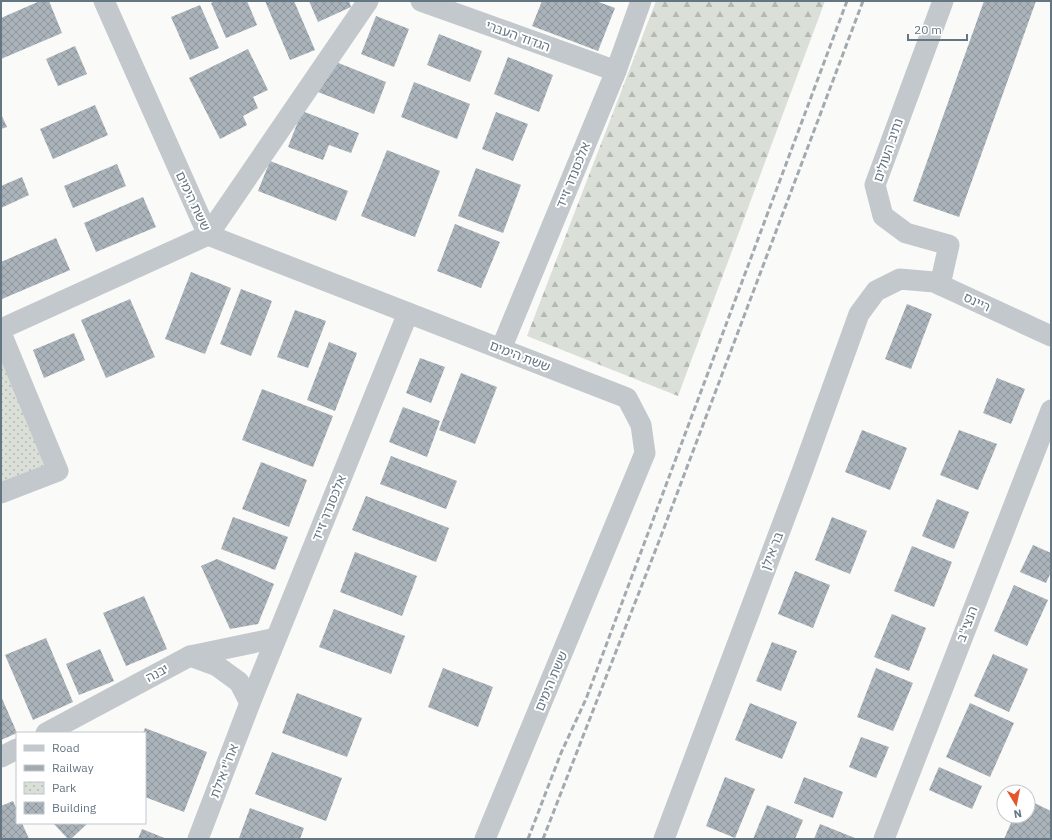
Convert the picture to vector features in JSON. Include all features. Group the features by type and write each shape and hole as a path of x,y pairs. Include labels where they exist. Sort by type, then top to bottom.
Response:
{"street":[{"name":"ששת הימים","path":"104,1 208,235 627,398 641,425 645,453 485,839"},
{"path":"1,329 208,235 368,1"},
{"name":"הגדוד העברי","path":"421,1 616,71"},
{"name":"אלכסנדר זייד","path":"501,349 616,71 641,1"},
{"name":"נתיב העולים","path":"940,285 949,245 906,232 883,216 875,184 943,1"},
{"name":"ריינס","path":"900,279 934,282 1051,336"},
{"name":"בר אילן","path":"664,839 802,472 859,314 876,291 900,279"},
{"name":"אלכסנדר זייד","path":"250,703 408,313"},
{"path":"1,333 58,471 1,493"},
{"name":"הנצי\"ב","path":"884,839 1051,410"},
{"name":"יבנה","path":"48,732 190,656 276,638"},
{"path":"190,656 217,666 239,682 250,703"},
{"name":"אח\"י אילת","path":"198,839 250,703"},
{"path":"1,757 16,750"}],"green space":[{"path":"656,1 825,1 678,396 527,336"},
{"path":"1,355 47,467 1,486"}],"building":[{"path":"40,1 49,1 62,33 1,59 1,18"},
{"path":"216,1 247,1 257,25 226,38 211,3"},
{"path":"265,1 294,1 315,50 290,60"},
{"path":"309,1 349,1 351,7 318,22"},
{"path":"542,1 596,1 615,8 598,51 532,26"},
{"path":"984,1 1036,1 959,217 913,201"},
{"path":"200,5 219,48 190,60 171,17"},
{"path":"376,16 409,29 394,67 361,54"},
{"path":"439,34 482,51 470,82 427,65"},
{"path":"75,46 87,74 58,86 46,59"},
{"path":"248,49 268,90 253,97 258,108 243,116 247,125 220,139 189,78"},
{"path":"508,57 553,75 539,112 494,94"},
{"path":"331,60 386,82 374,114 318,92"},
{"path":"414,82 470,104 457,139 401,117"},
{"path":"95,105 108,135 53,159 40,129"},
{"path":"302,111 359,133 351,153 329,145 323,160 288,147"},
{"path":"496,112 528,124 513,161 482,149"},
{"path":"1,114 7,127 1,129"},
{"path":"387,150 440,171 415,237 361,216"},
{"path":"270,161 348,191 336,221 258,191"},
{"path":"117,164 126,186 73,208 64,186"},
{"path":"476,168 521,185 503,233 458,216"},
{"path":"22,177 29,195 1,208 1,186"},
{"path":"143,197 156,227 96,252 84,223"},
{"path":"455,224 500,242 481,288 437,271"},
{"path":"56,238 70,270 2,299 1,262"},
{"path":"191,272 231,288 205,354 165,339"},
{"path":"241,289 272,301 251,356 220,344"},
{"path":"130,299 155,357 106,378 81,320"},
{"path":"907,304 932,314 911,369 885,359"},
{"path":"295,310 326,321 308,368 277,357"},
{"path":"74,333 85,360 44,378 33,350"},
{"path":"329,342 357,353 335,411 307,400"},
{"path":"420,358 445,367 431,403 406,393"},
{"path":"461,373 497,387 475,444 439,430"},
{"path":"997,378 1025,389 1011,424 983,413"},
{"path":"262,389 333,416 313,467 242,440"},
{"path":"403,407 440,421 427,457 389,442"},
{"path":"862,430 907,448 890,490 845,472"},
{"path":"959,430 997,444 978,490 940,475"},
{"path":"391,456 457,481 446,509 380,484"},
{"path":"261,462 307,480 289,527 242,509"},
{"path":"366,496 449,528 436,562 352,530"},
{"path":"937,499 969,512 954,549 922,536"},
{"path":"233,517 288,537 275,570 221,549"},
{"path":"832,517 867,531 850,574 815,560"},
{"path":"1033,545 1051,553 1051,572 1046,583 1020,572"},
{"path":"912,546 952,562 934,607 894,591"},
{"path":"355,552 417,576 402,616 340,592"},
{"path":"217,559 274,584 258,624 230,629 201,566"},
{"path":"795,571 830,585 813,628 778,614"},
{"path":"1014,585 1048,600 1027,646 994,631"},
{"path":"144,596 167,649 126,666 103,613"},
{"path":"334,609 405,636 391,674 319,647"},
{"path":"892,614 926,628 909,671 874,657"},
{"path":"46,638 73,702 33,720 5,655"},
{"path":"772,642 797,651 781,691 756,681"},
{"path":"100,649 114,681 79,695 66,664"},
{"path":"993,654 1028,669 1009,712 974,696"},
{"path":"443,668 493,687 478,727 428,707"},
{"path":"876,668 913,683 893,731 857,717"},
{"path":"297,693 362,718 347,757 282,733"},
{"path":"1,696 17,732 1,740"},
{"path":"750,703 797,722 782,759 735,740"},
{"path":"970,703 1014,723 990,777 946,757"},
{"path":"145,728 207,752 184,812 146,797 146,732 143,732"},
{"path":"861,737 889,747 876,778 849,767"},
{"path":"272,752 342,778 326,821 255,794"},
{"path":"939,767 982,786 972,809 929,790"},
{"path":"725,777 755,789 735,838 706,826"},
{"path":"804,777 843,792 833,818 794,803"},
{"path":"13,801 16,808 16,824 22,824 29,839 1,839 1,806"},
{"path":"1036,804 1051,811 1051,839 1004,839 1011,824 1036,824"},
{"path":"767,805 803,820 795,839 753,839"},
{"path":"250,808 304,828 300,839 239,838"},
{"path":"54,824 87,824 71,839 68,839"},
{"path":"820,824 855,838 855,839 814,839"},
{"path":"142,829 167,839 138,839"}],"railway":[{"path":"528,839 561,753 586,699 847,1"},
{"path":"543,839 661,536 863,1"}]}
